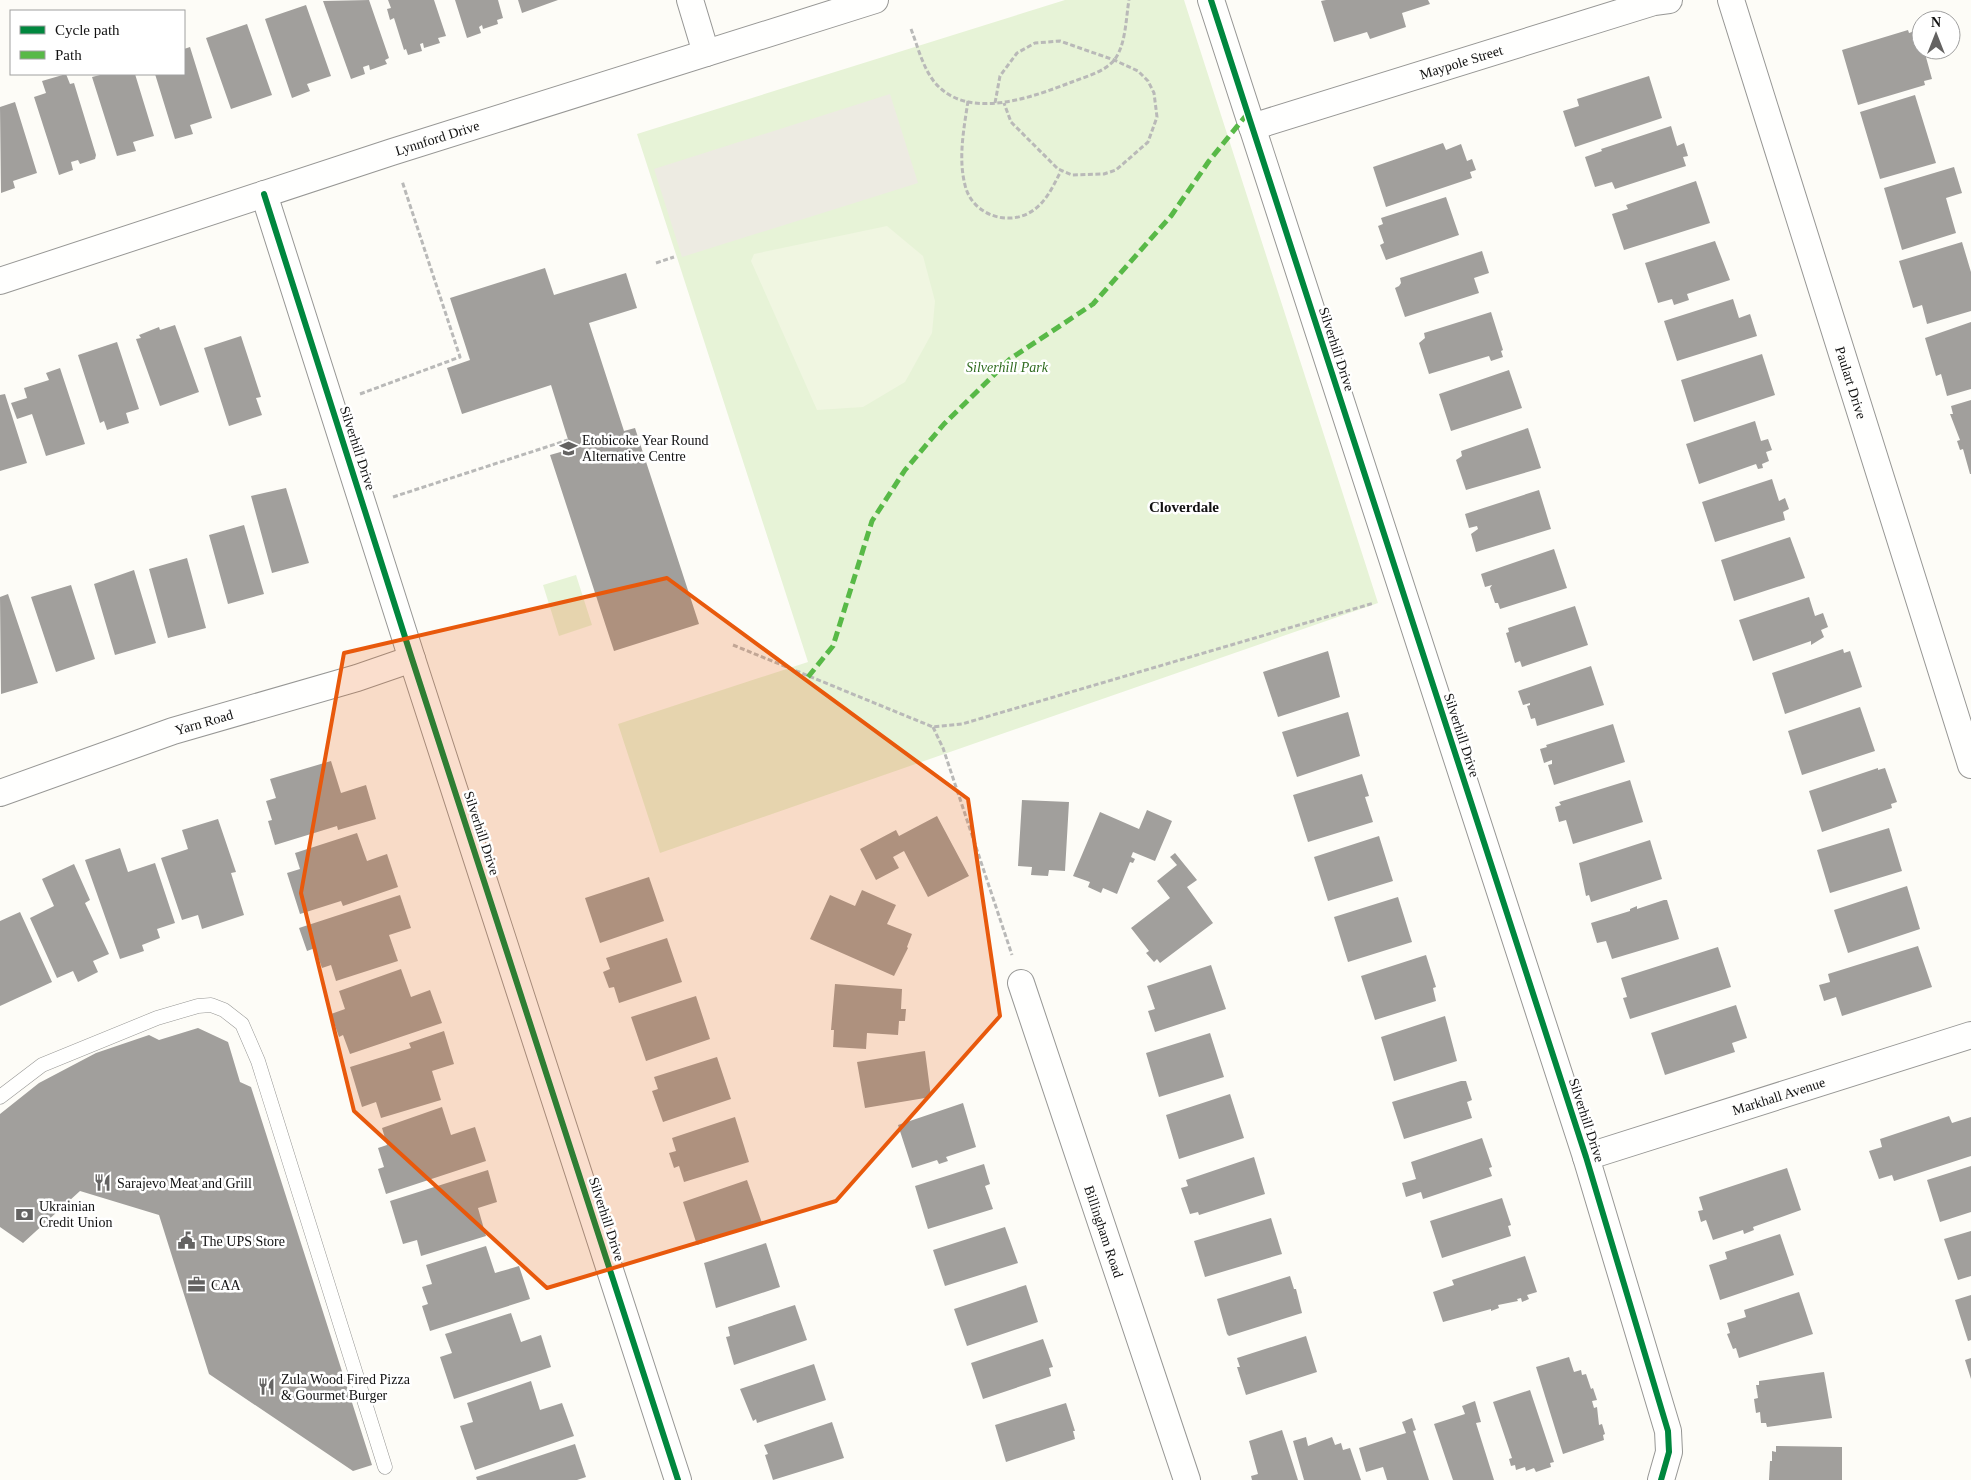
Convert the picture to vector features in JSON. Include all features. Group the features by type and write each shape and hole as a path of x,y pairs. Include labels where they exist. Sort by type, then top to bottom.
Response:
{"street":[{"path":"690,0 706,53"},
{"name":"Lynnford Drive","path":"0,281 264,194 875,0"},
{"name":"Silverhill Drive","path":"1211,0 1586,1157 1668,1430 1669,1452 1661,1480"},
{"name":"Maypole Street","path":"1252,127 1654,2 1669,0"},
{"name":"Paulart Drive","path":"1731,0 1971,765"},
{"name":"Silverhill Drive","path":"264,194 412,659 678,1480"},
{"name":"Yarn Road","path":"0,793 174,731 357,678 412,659"},
{"name":"Billingham Road","path":"1021,983 1187,1480"},
{"name":"Markhall Avenue","path":"1586,1157 1971,1035"}],"lane":[{"path":"0,1097 42,1065 157,1018 198,1006 211,1005 224,1010 242,1024 258,1060 384,1467"}],"path":[{"path":"911,29 928,73 939,87 956,97 968,101 1004,103 1046,92 1096,73 1114,60 1120,46 1129,0"},
{"path":"995,103 1000,76 1016,54 1035,43 1060,41 1114,60 1138,71 1148,81 1154,92 1157,117 1148,142 1116,170 1104,174 1072,175 1061,171 1011,122 1004,103"},
{"path":"968,101 963,136 963,173 965,186 972,202 979,209 988,214 1006,218 1025,215 1035,209 1047,197 1061,171"},
{"path":"331,404 460,357 409,204"},
{"path":"656,263 674,257"},
{"path":"363,506 568,440"},
{"path":"733,645 932,728 962,724 1360,606 1405,597"},
{"path":"932,728 944,748 1021,983"}],"highlighted area":[{"path":"667,578 968,799 1000,1016 836,1201 547,1288 354,1111 301,893 344,653"}],"green space":[{"name":"Silverhill Park","path":"1065,0 1184,0 1378,603 660,853 618,724 808,662 637,134"},
{"path":"887,226 923,256 935,301 932,333 905,382 863,407 817,410 751,261 754,254"},
{"path":"576,575 592,625 559,636 543,585"}],"shaded area":[{"path":"890,94 918,183 682,257 654,169"}],"building":[{"path":"369,0 389,58 385,60 387,64 370,70 369,65 363,67 365,74 351,79 323,1"},
{"path":"388,0 434,0 446,36 438,38 440,43 424,48 423,43 420,44 422,51 408,55 406,49 404,50 394,18 390,20 387,9 391,8"},
{"path":"455,0 498,0 503,18 497,20 498,24 483,29 482,25 479,27 481,33 467,38"},
{"path":"518,0 558,0 522,13"},
{"path":"1428,0 1430,4 1402,13 1406,27 1370,39 1367,32 1334,42 1321,1"},
{"path":"306,5 331,76 307,84 310,91 292,98 265,19"},
{"path":"247,24 272,95 231,109 206,38"},
{"path":"1908,30 1909,33 1911,32 1911,60 1927,60 1932,79 1924,81 1925,85 1858,105 1842,50"},
{"path":"190,47 212,118 190,125 193,134 175,139 155,75 185,75 185,49"},
{"path":"66,75 70,84 74,83 96,155 95,159 80,164 78,160 71,162 73,170 59,175 34,97 46,93 42,81"},
{"path":"100,75 135,75 154,136 133,142 136,151 117,156 92,77"},
{"path":"1649,76 1662,118 1575,147 1563,111 1579,106 1577,99"},
{"path":"1915,95 1936,163 1880,179 1860,112"},
{"path":"15,102 37,173 13,181 15,188 1,193 0,107"},
{"path":"1671,126 1677,146 1684,143 1688,156 1683,157 1686,166 1615,189 1612,182 1595,187 1585,157 1602,151 1601,149"},
{"path":"1443,143 1446,150 1461,144 1467,161 1472,159 1476,170 1470,172 1472,178 1386,207 1373,167"},
{"path":"1954,167 1962,193 1946,198 1956,233 1902,250 1884,188"},
{"path":"1696,181 1710,223 1624,250 1612,214 1628,209 1626,205"},
{"path":"1446,197 1459,235 1386,260 1380,245 1384,243 1378,226 1383,224 1381,218"},
{"path":"1715,241 1730,280 1687,294 1689,300 1674,305 1672,299 1658,303 1645,263"},
{"path":"1962,242 1971,272 1971,311 1927,324 1922,305 1913,308 1899,261"},
{"path":"1482,251 1489,273 1474,278 1479,293 1405,317 1395,288 1401,283 1400,278"},
{"path":"545,268 554,295 626,273 637,308 589,323 624,431 635,428 699,624 614,651 550,455 571,449 551,385 462,414 447,368 470,360 450,298"},
{"path":"1733,299 1739,318 1750,314 1757,336 1677,361 1664,321"},
{"path":"1491,312 1503,350 1501,351 1503,357 1491,361 1489,356 1429,374 1419,343 1425,338 1424,333"},
{"path":"1971,322 1971,389 1947,396 1941,374 1936,376 1925,338"},
{"path":"175,325 199,392 160,406 136,339 141,338 139,335 159,327 160,330"},
{"path":"241,336 261,397 256,398 262,415 229,426 204,348"},
{"path":"117,342 139,409 126,413 129,423 107,430 104,421 100,423 78,355"},
{"path":"1762,354 1775,395 1694,422 1681,380"},
{"path":"60,368 85,444 46,456 32,414 17,419 11,403 27,398 24,388 49,380 46,373"},
{"path":"1509,370 1522,408 1451,431 1439,394"},
{"path":"5,394 27,463 0,471 0,395"},
{"path":"1971,400 1970,474 1963,449 1960,450 1957,441 1960,440 1950,414 1953,414 1951,406"},
{"path":"1755,421 1761,441 1768,439 1772,450 1766,452 1769,461 1762,464 1763,468 1758,469 1756,464 1699,484 1686,444"},
{"path":"1528,428 1541,468 1466,490 1456,460 1462,456 1461,451"},
{"path":"1772,479 1779,501 1785,498 1789,509 1783,512 1785,520 1715,542 1702,502"},
{"path":"286,488 309,563 272,573 251,496"},
{"path":"1539,490 1551,529 1476,552 1471,534 1478,529 1477,526 1469,528 1465,514"},
{"path":"244,525 264,594 228,604 209,535"},
{"path":"1790,537 1805,578 1734,601 1721,560"},
{"path":"1554,549 1567,588 1500,609 1498,603 1495,603 1490,588 1492,585 1485,587 1481,574"},
{"path":"187,558 206,628 168,638 149,569"},
{"path":"134,570 156,643 115,655 94,584"},
{"path":"71,585 95,659 56,672 31,597"},
{"path":"8,594 38,683 1,694 0,597"},
{"path":"1809,597 1815,616 1823,613 1828,627 1821,630 1824,637 1811,645 1811,641 1753,661 1739,620"},
{"path":"1575,606 1588,645 1522,667 1520,661 1515,663 1506,633 1509,632 1508,628"},
{"path":"1843,649 1844,653 1850,651 1862,687 1785,714 1772,673"},
{"path":"1328,651 1340,697 1278,717 1263,672"},
{"path":"1591,666 1604,705 1537,726 1535,718 1531,719 1527,706 1530,703 1523,705 1518,691"},
{"path":"1860,707 1875,751 1802,775 1788,731"},
{"path":"1348,712 1360,756 1297,777 1282,732"},
{"path":"1613,724 1625,762 1554,785 1548,765 1552,764 1552,760 1544,763 1540,749 1547,747 1546,745"},
{"path":"331,761 341,793 366,785 376,819 338,830 337,826 275,845 268,821 272,820 266,801 276,798 270,779"},
{"path":"1878,768 1878,770 1885,768 1897,802 1891,804 1892,808 1822,832 1809,791"},
{"path":"1362,774 1369,796 1365,797 1373,822 1308,842 1293,795"},
{"path":"1630,780 1643,822 1573,844 1566,820 1559,822 1555,807 1561,805 1559,802"},
{"path":"1022,800 1069,802 1065,871 1049,870 1048,876 1031,875 1032,867 1018,866"},
{"path":"1147,810 1172,821 1155,861 1133,852 1131,857 1135,859 1133,863 1130,862 1117,894 1103,888 1101,893 1088,887 1090,882 1073,876 1100,812 1139,829"},
{"path":"937,816 969,876 928,897 904,851 893,857 899,868 876,880 860,849 896,830 899,836"},
{"path":"218,819 236,872 231,873 244,915 202,929 198,915 182,920 161,858 188,849 182,830"},
{"path":"1889,828 1902,871 1830,893 1817,850"},
{"path":"357,833 367,861 387,854 398,887 343,906 341,901 300,914 287,873 300,869 295,853"},
{"path":"1379,836 1393,881 1328,901 1314,857"},
{"path":"1650,840 1662,879 1591,902 1589,895 1586,896 1579,863"},
{"path":"120,848 128,872 155,863 175,923 157,929 160,938 142,945 144,951 120,959 85,860"},
{"path":"1175,853 1197,880 1187,887 1213,923 1160,963 1157,959 1154,962 1146,953 1149,951 1131,928 1170,898 1157,881 1177,865 1170,857"},
{"path":"74,864 90,900 85,903 109,954 93,961 98,972 78,982 73,971 57,978 30,918 54,906 42,879"},
{"path":"649,877 664,921 600,943 585,898"},
{"path":"1907,886 1920,929 1848,953 1834,910"},
{"path":"862,890 896,905 887,924 912,934 908,948 894,976 810,939 830,895 855,906"},
{"path":"400,895 411,928 389,935 398,961 336,981 331,965 322,968 315,948 307,951 299,928"},
{"path":"1398,897 1412,942 1348,962 1334,917"},
{"path":"1667,900 1679,939 1612,959 1606,941 1597,943 1591,923 1630,911 1630,909 1637,906 1637,909"},
{"path":"20,912 52,982 0,1006 0,921"},
{"path":"667,938 682,982 619,1003 614,987 609,988 603,972 610,969 606,958"},
{"path":"1918,946 1932,987 1842,1016 1836,997 1824,1001 1819,985 1830,982 1828,974"},
{"path":"1718,947 1731,987 1630,1019 1623,998 1627,997 1621,978"},
{"path":"1426,955 1436,987 1433,988 1436,1001 1375,1020 1361,976"},
{"path":"1211,965 1226,1009 1155,1032 1148,1011 1155,1009 1147,986"},
{"path":"401,969 411,997 430,990 442,1023 350,1054 343,1035 339,1037 331,1014 345,1009 339,991"},
{"path":"835,984 902,989 901,1009 906,1009 905,1021 899,1021 898,1035 867,1033 866,1049 833,1047 834,1030 831,1030"},
{"path":"696,996 710,1039 646,1061 631,1017"},
{"path":"1736,1005 1747,1038 1732,1043 1735,1052 1665,1075 1651,1033"},
{"path":"1445,1016 1457,1061 1394,1081 1381,1037"},
{"path":"198,1028 228,1042 240,1082 251,1087 372,1465 353,1471 209,1374 159,1215 80,1191 23,1243 0,1227 0,1114 39,1083 96,1053 149,1035 159,1040"},
{"path":"444,1031 454,1064 432,1071 441,1100 381,1118 376,1102 362,1107 350,1067 411,1048 409,1043"},
{"path":"1210,1033 1224,1077 1159,1097 1146,1053"},
{"path":"925,1051 931,1097 865,1108 857,1062"},
{"path":"717,1057 731,1099 663,1122 652,1091 658,1089 654,1077"},
{"path":"1466,1081 1472,1100 1467,1102 1472,1118 1404,1139 1392,1102"},
{"path":"1230,1094 1244,1138 1179,1159 1166,1115"},
{"path":"963,1103 976,1147 946,1157 948,1161 939,1164 937,1160 912,1168 898,1125"},
{"path":"442,1107 451,1135 475,1127 486,1161 386,1194 378,1169 384,1167 378,1148 387,1145 382,1128"},
{"path":"1949,1116 1952,1123 1971,1117 1971,1156 1894,1181 1892,1175 1879,1179 1869,1151 1882,1147 1880,1139"},
{"path":"735,1117 749,1162 684,1182 679,1166 674,1168 669,1153 676,1151 672,1138"},
{"path":"1482,1138 1492,1167 1489,1168 1492,1176 1423,1199 1421,1192 1406,1197 1402,1183 1416,1179 1411,1162"},
{"path":"1254,1157 1265,1194 1199,1215 1198,1212 1190,1214 1181,1188 1188,1186 1186,1180"},
{"path":"984,1164 990,1184 985,1186 993,1209 928,1229 915,1186"},
{"path":"1971,1166 1971,1212 1940,1222 1927,1180"},
{"path":"1787,1168 1801,1210 1753,1227 1754,1230 1744,1234 1743,1230 1713,1240 1706,1220 1701,1222 1698,1211 1703,1210 1699,1197"},
{"path":"488,1170 497,1202 478,1208 486,1236 421,1256 417,1240 403,1244 390,1201"},
{"path":"747,1180 762,1223 697,1245 683,1202"},
{"path":"1502,1198 1511,1225 1508,1226 1511,1236 1442,1258 1430,1221"},
{"path":"1271,1218 1282,1254 1205,1277 1194,1241"},
{"path":"1005,1227 1018,1263 945,1286 933,1250"},
{"path":"1971,1231 1971,1276 1958,1280 1944,1239"},
{"path":"1780,1234 1794,1275 1720,1300 1709,1265 1727,1259 1725,1252"},
{"path":"766,1243 780,1287 716,1308 704,1263"},
{"path":"486,1246 495,1273 519,1266 530,1299 430,1331 422,1306 428,1304 422,1287 432,1284 426,1265"},
{"path":"1525,1256 1537,1292 1527,1295 1529,1299 1522,1302 1521,1298 1517,1299 1518,1301 1498,1305 1499,1308 1491,1311 1491,1309 1443,1322 1433,1292 1454,1285 1452,1280"},
{"path":"1290,1276 1294,1289 1296,1289 1302,1313 1229,1336 1227,1334 1217,1299"},
{"path":"1026,1285 1038,1322 967,1346 954,1309"},
{"path":"1799,1292 1813,1334 1739,1358 1736,1348 1733,1349 1727,1334 1730,1333 1727,1323 1746,1317 1744,1310"},
{"path":"1971,1295 1971,1340 1968,1341 1955,1300"},
{"path":"795,1305 807,1340 734,1365 726,1337 730,1336 728,1327"},
{"path":"511,1313 521,1342 541,1335 551,1367 454,1399 440,1357 452,1353 445,1334"},
{"path":"1306,1336 1317,1372 1246,1395 1237,1367 1240,1367 1237,1358"},
{"path":"1043,1339 1053,1367 1049,1368 1051,1376 983,1399 971,1363"},
{"path":"1569,1357 1574,1372 1581,1370 1582,1375 1586,1374 1591,1389 1593,1388 1597,1400 1592,1401 1594,1408 1597,1407 1599,1425 1602,1424 1605,1434 1603,1435 1604,1440 1563,1454 1536,1367"},
{"path":"1971,1358 1971,1379 1965,1360"},
{"path":"814,1364 826,1400 757,1423 756,1419 753,1421 740,1389"},
{"path":"1824,1372 1832,1418 1767,1427 1766,1423 1761,1423 1760,1412 1756,1413 1754,1399 1758,1398 1756,1385 1759,1385 1759,1381"},
{"path":"531,1381 540,1410 562,1403 574,1436 475,1470 460,1426 473,1422 467,1403"},
{"path":"1530,1390 1554,1462 1550,1463 1551,1467 1536,1472 1534,1468 1526,1471 1525,1467 1516,1470 1515,1465 1511,1466 1509,1459 1512,1458 1493,1402"},
{"path":"1475,1401 1481,1422 1476,1423 1494,1480 1453,1480 1434,1424 1465,1414 1462,1406"},
{"path":"1066,1403 1075,1431 1073,1431 1075,1439 1006,1462 995,1425"},
{"path":"1412,1418 1416,1430 1413,1431 1429,1480 1387,1480 1383,1467 1366,1472 1359,1448 1406,1433 1402,1422"},
{"path":"832,1422 844,1458 773,1480 765,1455 768,1454 764,1445"},
{"path":"1282,1430 1298,1480 1252,1480 1251,1476 1258,1474 1249,1441"},
{"path":"1306,1437 1308,1446 1332,1437 1335,1445 1341,1443 1343,1450 1350,1448 1361,1480 1304,1480 1293,1441"},
{"path":"575,1444 586,1477 577,1480 477,1480 476,1477"},
{"path":"1776,1446 1842,1447 1842,1480 1769,1480 1772,1451 1776,1452"}],"marked path":[{"path":"808,677 833,646 872,521 905,470 944,424 1010,359 1093,304 1171,216 1209,161 1248,113"}],"cycle path":[{"path":"1211,0 1586,1157 1668,1431 1669,1452 1661,1480"},
{"path":"264,194 412,659 678,1480"}],"place":[{"name":"Etobicoke Year Round Alternative Centre","path":"568,448"},
{"name":"Sarajevo Meat and Grill","path":"103,1183"},
{"name":"Ukrainian Credit Union","path":"25,1214"},
{"name":"The UPS Store","path":"187,1241"},
{"name":"CAA","path":"197,1285"},
{"name":"Zula Wood Fired Pizza & Gourmet Burger","path":"267,1387"}],"district":[{"name":"Cloverdale","path":"1184,507"}]}
